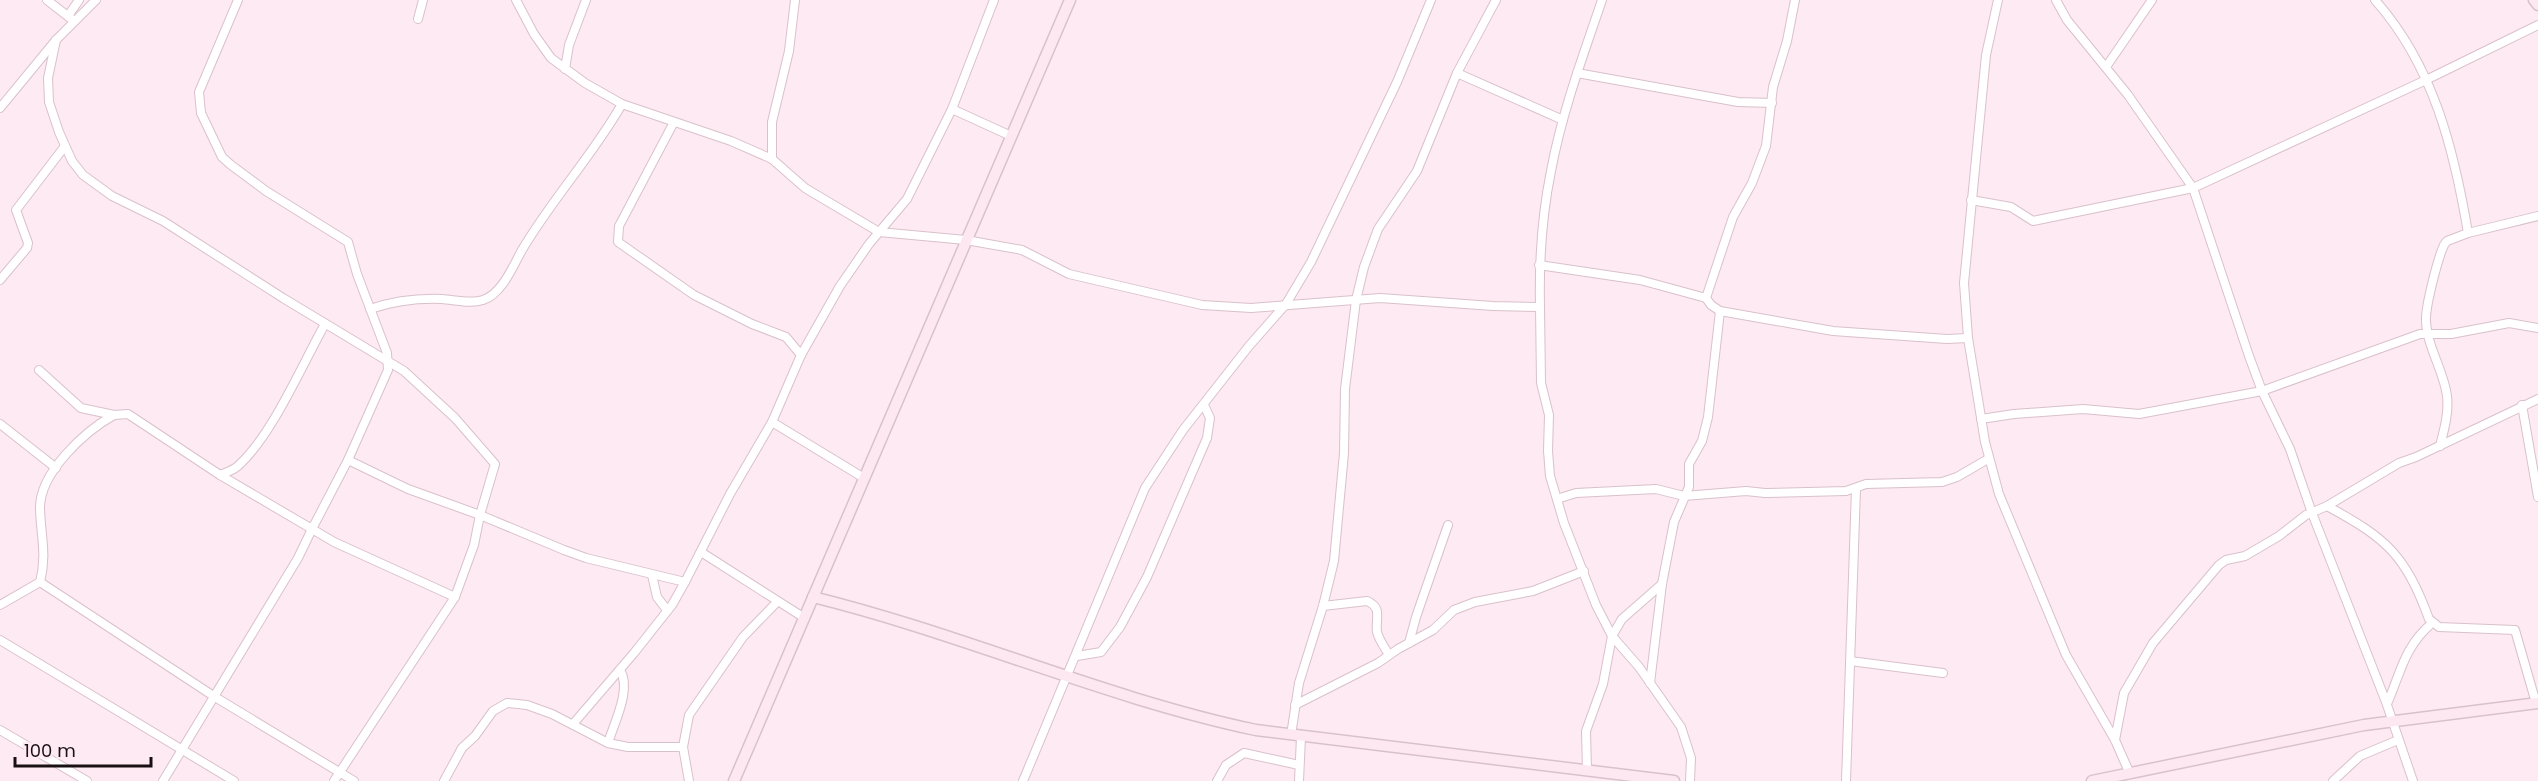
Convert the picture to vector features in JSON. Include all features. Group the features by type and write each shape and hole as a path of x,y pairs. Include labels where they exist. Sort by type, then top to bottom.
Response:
{"street":[{"path":"47,0 71,18"},
{"path":"0,108 56,40 71,18 79,0"},
{"path":"71,18 96,0"},
{"path":"163,781 297,558 348,460 384,381 388,361 348,242 244,176 231,165 222,157 201,113 199,92 238,0"},
{"path":"418,19 423,0"},
{"path":"516,0 542,46 551,58 566,69 622,104 732,141 772,159 806,188 879,232 966,240 1027,251 1069,274 1202,305 1251,308 1404,298 1493,306 1540,307"},
{"path":"566,69 569,45 586,0"},
{"path":"772,159 772,122 789,51 795,0"},
{"path":"573,724 668,610 685,582 730,494 772,422 801,355 840,286 879,232 907,199 952,109 994,0"},
{"path":"734,781 1070,0"},
{"path":"1023,781 1077,656 1145,488 1183,430 1249,346 1286,304 1316,253 1392,91 1431,0"},
{"path":"1299,781 1295,705 1299,683 1323,606 1334,561 1344,453 1345,390 1356,300 1364,267 1378,229 1417,171 1457,73 1496,0"},
{"path":"1602,0 1563,120 1551,172 1539,264 1541,383 1548,405 1550,476 1596,605 1612,636 1682,727 1688,741 1691,758 1690,781"},
{"path":"1706,298 1737,206 1748,192 1761,162 1770,125 1773,87 1787,41 1795,0"},
{"path":"1998,0 1986,55 1964,283 1968,338 1981,419 1988,459 1999,494 2066,656 2115,740 2127,777"},
{"path":"2056,0 2067,20 2128,95 2193,188 2262,391 2290,449 2312,513 2387,705 2413,781"},
{"path":"2106,68 2152,0"},
{"path":"2375,0 2407,41 2426,80 2457,170 2468,233"},
{"path":"2534,0 2538,5"},
{"path":"1971,200 2011,207 2033,221 2193,188 2426,80 2538,25"},
{"path":"56,40 48,78 49,102 65,146 78,170 98,188 195,240 325,324 413,377 455,418 495,464 496,470 480,515 474,545 455,597 334,781"},
{"path":"1457,73 1563,120"},
{"path":"1577,73 1738,102 1772,103"},
{"path":"370,309 418,299 473,301 485,299 492,294 503,283 530,238 611,124 622,104"},
{"path":"952,109 1011,136"},
{"path":"674,122 619,226 618,242 694,295 752,324 786,337 801,355"},
{"path":"0,280 27,248 16,210 65,146"},
{"path":"2440,446 2447,410 2447,397 2426,322 2427,309 2442,250 2447,242 2468,233 2538,216"},
{"path":"1539,264 1640,280 1706,298 1720,311 1833,331 1947,339 1968,338"},
{"path":"1650,683 1653,644 1674,522 1689,487 1689,464 1702,441 1708,417 1720,311"},
{"path":"1981,419 2072,410 2139,414 2262,391 2428,333 2451,334 2510,323 2538,328"},
{"path":"219,475 239,466 250,454 282,403 325,324"},
{"path":"39,370 81,408 114,415 128,414 219,475 334,542 455,597"},
{"path":"2115,740 2124,693 2156,638 2219,565 2226,560 2252,552 2279,536 2306,515 2327,506 2399,463 2538,399"},
{"path":"1077,656 1095,655 1108,645 1147,577 1207,438 1210,418 1204,405"},
{"path":"2522,405 2538,497"},
{"path":"0,605 40,582 44,566 45,544 41,500 56,468 63,457 87,433 114,415"},
{"path":"772,422 864,478"},
{"path":"0,424 56,468"},
{"path":"1557,500 1576,493 1656,489 1684,496 1746,491 1797,493 1856,489 1866,484 1942,482 1957,477 1988,459"},
{"path":"348,460 408,489 586,558 685,582"},
{"path":"1846,781 1856,489"},
{"path":"2092,781 2127,777 2315,734 2391,721 2537,703 2515,630 2439,627 2432,623 2410,574 2400,558 2369,531 2327,506"},
{"path":"1409,643 1448,525"},
{"path":"701,552 803,617"},
{"path":"1295,705 1378,663 1433,630 1454,610 1475,602 1533,591 1584,571"},
{"path":"652,575 657,597 668,610"},
{"path":"40,582 215,697 354,781"},
{"path":"1587,770 1586,731 1603,684 1612,636 1622,619 1662,584"},
{"path":"813,597 953,638 1191,715 1256,730 1674,781"},
{"path":"1323,606 1367,601 1372,603 1378,610 1378,635 1389,655"},
{"path":"689,781 683,747 689,715 743,637 777,602"},
{"path":"2387,705 2409,648 2417,636 2432,623"},
{"path":"0,640 234,781"},
{"path":"1850,661 1943,673"},
{"path":"608,743 622,697 624,680 620,670"},
{"path":"444,781 462,748 493,711 507,703 527,705 573,724 608,743 628,747 683,747"},
{"path":"0,730 87,781"},
{"path":"2333,781 2360,756 2398,740"},
{"path":"1217,781 1226,765 1244,753 1299,765"}]}
